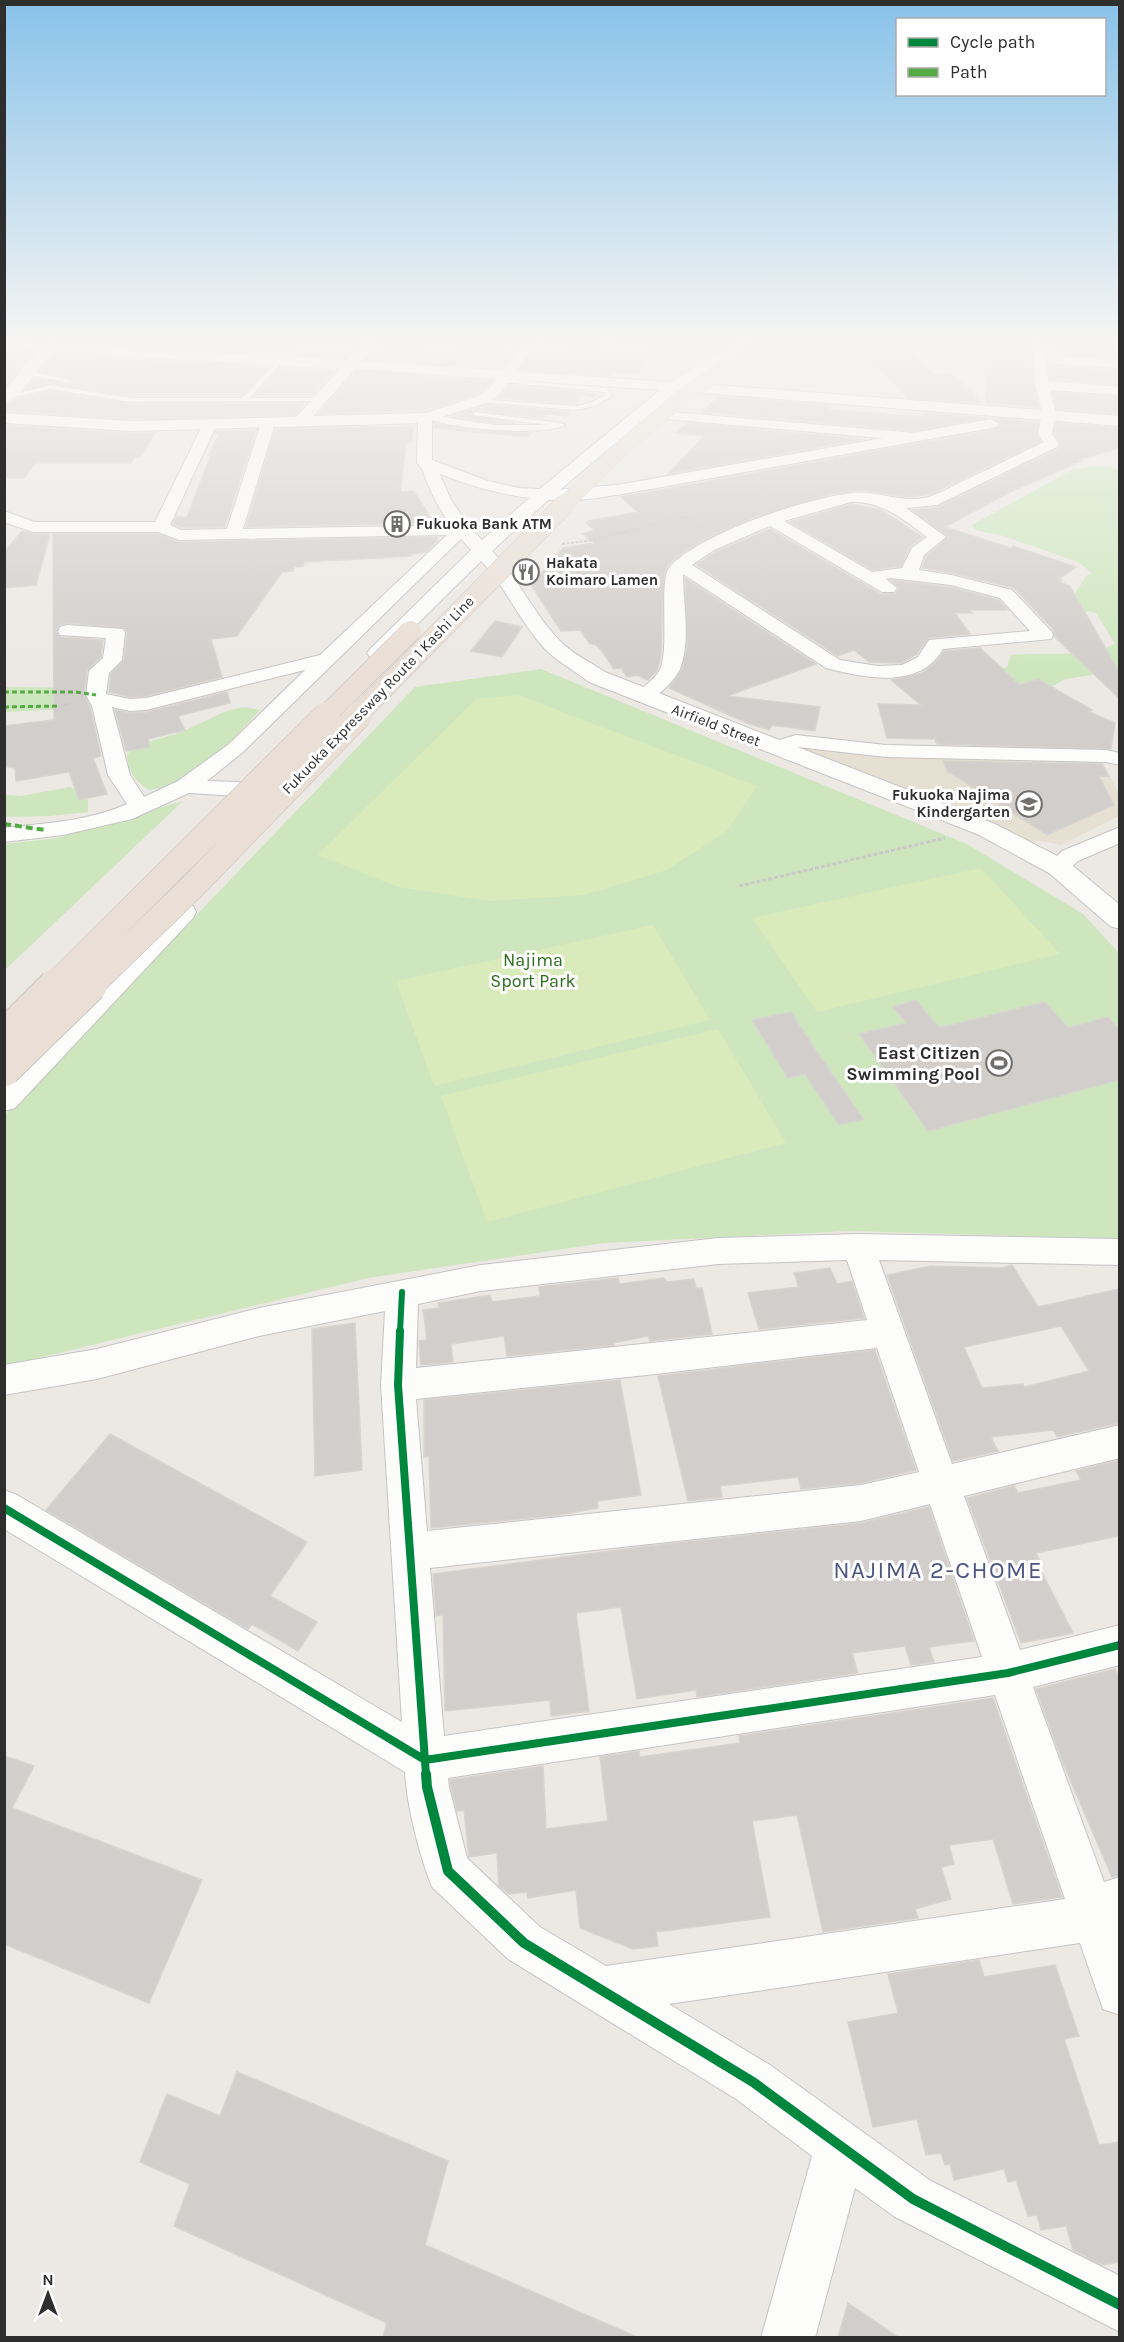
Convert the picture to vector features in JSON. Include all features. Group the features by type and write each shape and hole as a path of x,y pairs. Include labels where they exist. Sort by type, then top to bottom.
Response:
{"highway":[{"name":"Fukuoka Expressway Route 1 Kashi Line","path":"4,1036 350,691 598,449"},
{"name":"Fukuoka Expressway Route 1 Kashi Line","path":"4,1070 192,887 525,543 621,449"}],"street":[{"path":"161,527 198,449"},
{"path":"234,533 260,449"},
{"name":"Airfield Street","path":"428,449 428,467 442,500 462,530 502,572 513,592 552,645 597,677 987,829 1058,867 1119,920"},
{"path":"4,1030 238,789 481,551 542,496 601,449"},
{"path":"4,1100 291,800 502,572 564,510 573,494 616,449"},
{"path":"428,467 473,482 517,493 542,496 617,490 846,449"},
{"path":"886,504 931,502 1041,449"},
{"path":"644,697 661,682 671,667 674,647 674,573 681,565 704,549 771,520 850,498 867,497 886,504 938,537 919,548 914,554 909,574"},
{"path":"4,516 33,527 161,527 179,535 462,530"},
{"path":"771,520 872,577 890,590"},
{"path":"4,835 63,828 124,814 186,786 236,748 462,530"},
{"path":"681,565 833,664 851,670 877,672 903,670 920,665 929,657 936,644 1044,635 1006,594 951,580 909,574 891,573 872,577"},
{"path":"67,631 116,633 112,660 99,671 97,698 102,706 119,775 140,807"},
{"path":"97,698 130,705 146,704 327,659"},
{"path":"776,747 796,741 886,751 1107,756 1119,769"},
{"path":"186,786 238,789 291,800"},
{"path":"1058,867 1070,856 1119,834"},
{"path":"4,1380 97,1364 259,1322 482,1278 718,1251 858,1248 1119,1252"},
{"path":"858,1248 1008,1673 1101,1909 1119,1992"},
{"path":"402,1292 398,1384 427,1787 448,1871 524,1943 753,2082 913,2199 1119,2305"},
{"path":"398,1384 647,1360 888,1332"},
{"path":"409,1552 861,1503 1119,1441"},
{"path":"4,1508 425,1760 1008,1673 1119,1645"},
{"path":"601,1990 1101,1909"},
{"path":"788,2337 840,2146"}],"path":[{"path":"532,543 571,544 680,517 694,522"},
{"path":"739,886 987,829"}],"shaded area":[{"name":"Fukuoka Najima Kindergarten","path":"792,746 1101,760 1119,793 1119,816 1061,845 1035,840 1036,845"}],"green space":[{"path":"1095,466 1119,470 1119,671 1065,679 1035,697 993,673 1007,667 1011,655 1078,653 1103,649 1115,644 1096,613 1077,609 1074,596 1086,576 1092,573 1078,562 1000,535 974,530 972,525 1072,470"},
{"name":"Najima Sport Park","path":"541,669 967,844 1083,914 1119,953 1119,1239 850,1231 604,1243 368,1278 5,1366 4,1116 415,687"},
{"path":"4,687 87,688 88,708 5,712"},
{"path":"518,695 757,786 727,831 667,870 584,895 489,901 398,887 318,855 476,699"},
{"path":"246,707 260,710 233,739 200,767 172,786 149,790 133,775 127,754 134,749 189,729 219,714"},
{"path":"70,787 88,797 88,812 5,817 4,795 21,796"},
{"path":"183,801 5,970 5,844 58,838"},
{"path":"981,868 1060,954 817,1012 752,918"},
{"path":"653,925 710,1020 434,1086 396,981"},
{"path":"718,1029 786,1143 487,1222 441,1096"}],"building":[{"path":"4,449 145,449 140,457 135,457 131,463 35,463 24,478 4,478"},
{"path":"212,449 250,449 225,527 181,528 173,524 176,517 187,517 211,455 209,455"},
{"path":"269,449 405,449 400,492 414,491 434,523 246,527"},
{"path":"691,449 807,449 668,474"},
{"path":"885,449 1024,449 931,494 908,497 861,490 832,494 753,518 702,541 682,553 667,566 664,574 661,656 657,670 648,680 637,675 627,677 621,668 614,669 602,651 595,644 590,644 580,630 561,631 531,585 563,548 594,543 583,534 594,530 587,523 590,523 588,521 638,512 621,497"},
{"path":"1057,449 1115,449 1078,460 1082,461 1010,492 945,527 1076,567 1059,579 1062,580 1059,582 1070,586 1119,672 1119,698 1055,637 1053,629 1014,588 922,568 926,556 948,537 912,510 938,507"},
{"path":"851,504 881,510 923,537 910,547 901,566 872,570 790,522"},
{"path":"770,529 881,594 896,593 899,588 891,580 951,587 999,600 1008,610 970,610 972,613 955,613 970,634 929,638 916,655 901,663 869,662 854,650 838,656 696,565 715,552"},
{"path":"22,531 33,534 50,534 36,585 4,588 4,552"},
{"path":"53,534 158,534 179,542 437,537 437,541 426,552 411,554 412,556 304,562 303,566 294,567 293,571 282,572 237,636 211,639 222,677 146,696 130,697 109,692 111,674 124,660 127,633 125,628 67,623 59,625 56,632 60,637 103,640 101,657 87,671 84,695 90,707 101,756 93,758 107,794 79,800 69,772 16,781 15,768 4,766 4,726 54,720"},
{"path":"685,578 816,664 727,696 820,707 815,731 772,725 769,730 747,723 669,688 682,670 687,647"},
{"path":"495,621 522,627 502,657 471,651"},
{"path":"980,648 1020,685 1038,679 1092,710 1089,712 1115,723 1111,749 937,744 935,739 887,738 878,704 921,705 891,680 922,673 935,663 944,651"},
{"path":"227,692 230,703 178,716 185,730 148,739 150,747 126,751 115,710 130,713 147,712"},
{"path":"943,761 1102,764 1109,776 1099,776 1114,805 1047,835 948,773"},
{"name":"East Citizen Swimming Pool","path":"916,1000 939,1028 1045,1002 1068,1028 1108,1017 1119,1030 1119,1080 928,1131 859,1034 906,1023 893,1007"},
{"path":"791,1012 863,1119 839,1125 805,1074 788,1078 752,1020"},
{"path":"1012,1265 1038,1307 1119,1289 1119,1423 1057,1437 1053,1430 991,1437 998,1451 953,1461 887,1275 931,1266 1002,1268","holes":["1061,1326 1089,1371 1024,1387 1023,1384 982,1388 964,1347"]},
{"path":"830,1268 837,1284 852,1281 864,1318 759,1329 748,1293 799,1287 794,1273"},
{"path":"618,1278 620,1284 663,1278 667,1282 694,1279 696,1288 702,1288 712,1334 650,1341 648,1336 613,1343 614,1345 507,1356 504,1336 451,1344 453,1362 421,1365 419,1341 427,1340 423,1310 439,1308 438,1303 490,1295 492,1302 540,1296 539,1287"},
{"path":"355,1323 362,1470 315,1476 312,1329"},
{"path":"875,1350 916,1470 861,1483 801,1489 798,1477 720,1486 722,1497 688,1501 658,1376"},
{"path":"620,1380 641,1495 597,1501 598,1508 559,1515 431,1528 429,1456 424,1457 424,1400"},
{"path":"110,1434 307,1542 270,1596 317,1622 298,1651 252,1624 248,1629 46,1510"},
{"path":"1119,1460 1119,1536 1036,1553 1039,1559 1035,1559 1073,1633 1021,1643 967,1498 1014,1486 1018,1493 1081,1480 1076,1471"},
{"path":"929,1507 974,1641 929,1647 934,1662 911,1665 905,1646 852,1653 858,1673 697,1697 696,1690 637,1699 621,1607 576,1613 589,1711 551,1716 550,1700 445,1711 443,1615 436,1616 433,1574 649,1546 861,1523"},
{"path":"1115,1669 1119,1678 1119,1875 1112,1877 1063,1763 1036,1689"},
{"path":"993,1698 1062,1897 1013,1904 993,1839 949,1845 954,1864 941,1867 951,1899 915,1909 918,1918 823,1932 797,1815 752,1821 770,1917 656,1932 658,1946 633,1949 580,1928 576,1890 528,1898 527,1892 509,1894 499,1886 497,1853 469,1857 464,1810 457,1811 451,1787 450,1780 543,1766 546,1829 608,1821 600,1757 639,1751 640,1757 740,1743 739,1736"},
{"path":"4,1756 34,1766 12,1808 202,1880 149,2003 4,1944"},
{"path":"979,1960 984,1977 1055,1965 1079,2036 1064,2039 1099,2145 1119,2142 1119,2262 1102,2265 1073,2250 1066,2226 1041,2230 1037,2215 1028,2216 1016,2180 1008,2182 1004,2169 954,2180 950,2164 945,2165 941,2153 926,2155 917,2119 873,2127 848,2022 898,2013 888,1974"},
{"path":"237,2072 448,2161 425,2245 637,2337 383,2337 387,2323 174,2226 190,2184 140,2162 167,2094 220,2116"},
{"path":"848,2303 898,2337 838,2337"}],"marked path":[{"path":"4,692 76,692 96,695"},
{"path":"4,707 59,706"},
{"path":"4,824 45,830"}],"cycle path":[{"path":"402,1292 398,1385 427,1787 448,1871 524,1943 753,2082 913,2199 1120,2305"},
{"path":"4,1508 425,1760 1008,1673 1120,1645"}],"place":[{"name":"Fukuoka Bank ATM","path":"397,524"},
{"name":"Hakata Koimaro Lamen","path":"526,572"},
{"name":"Fukuoka Najima Kindergarten","path":"1029,804"},
{"name":"East Citizen Swimming Pool","path":"999,1063"}],"district":[{"name":"NAJIMA 2-CHOME","path":"938,1570"}]}
